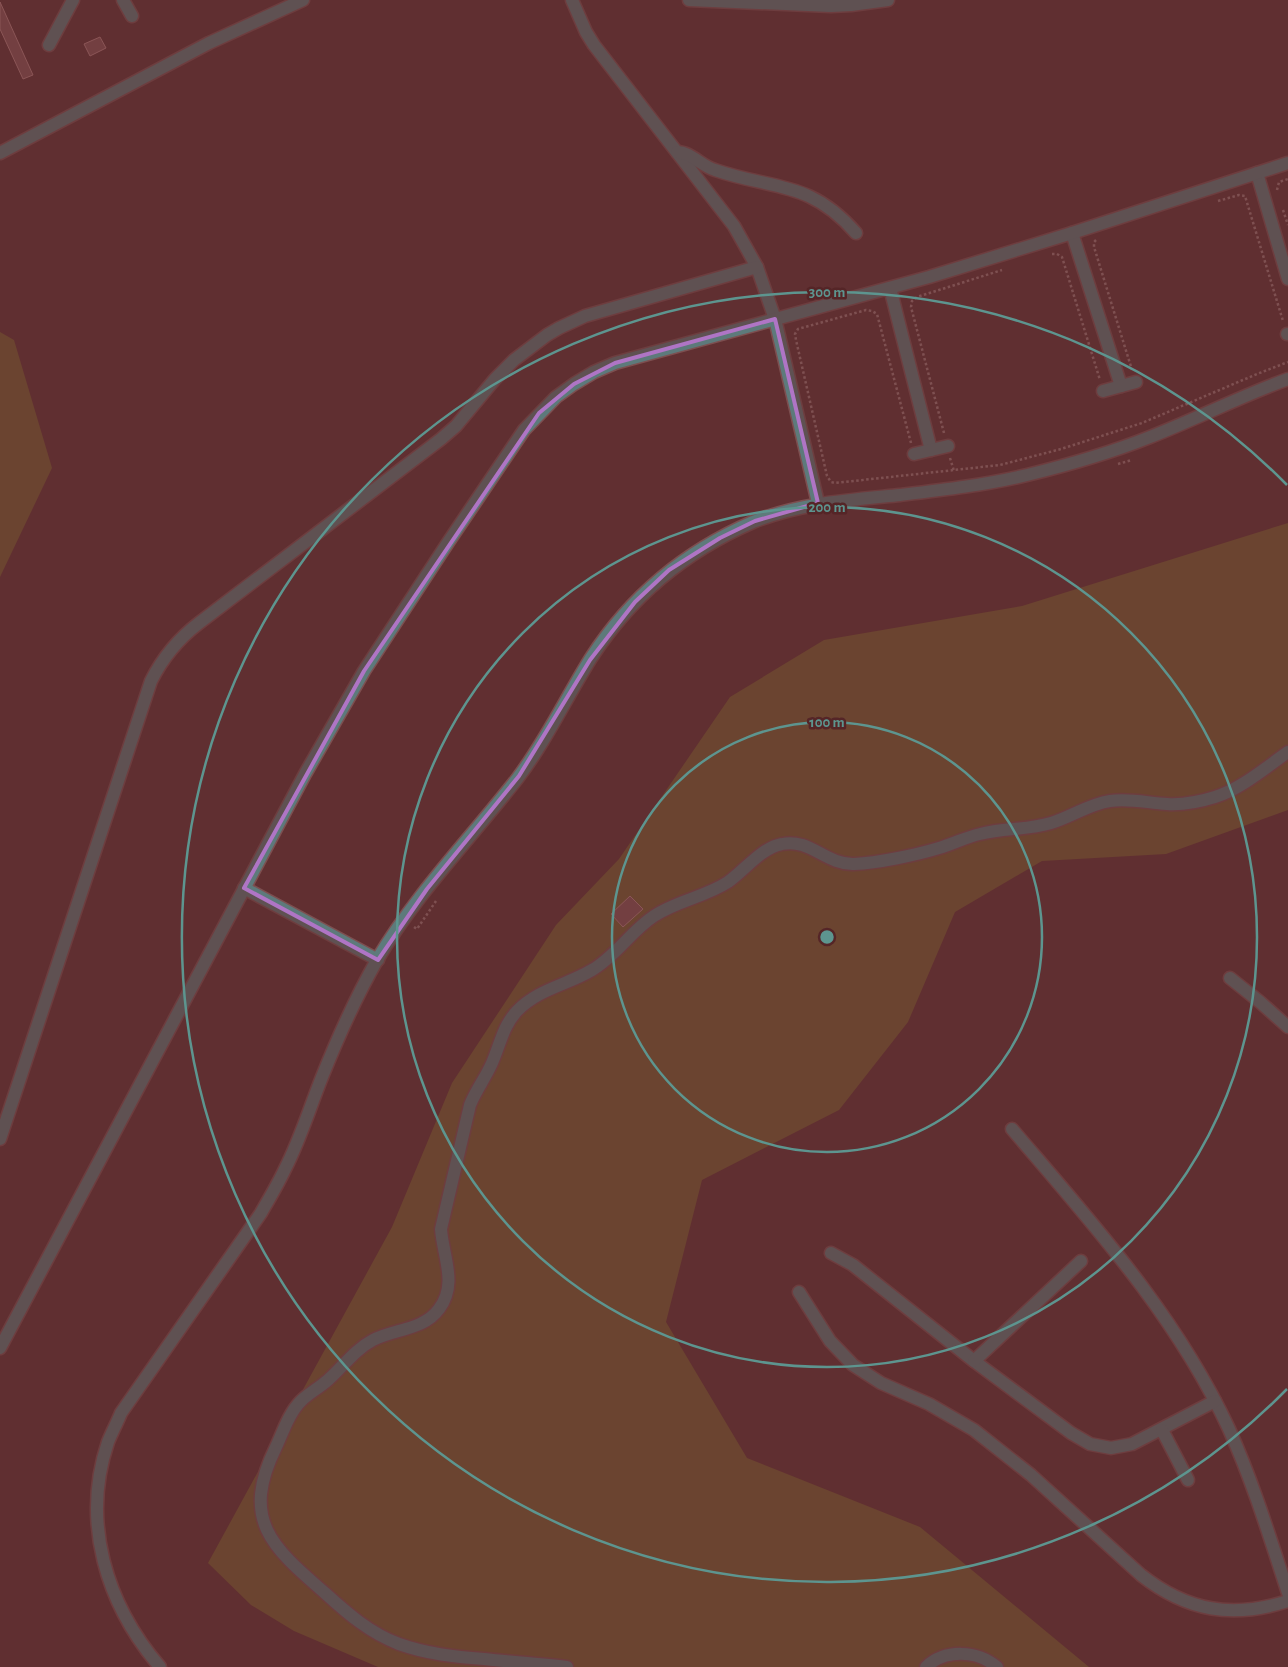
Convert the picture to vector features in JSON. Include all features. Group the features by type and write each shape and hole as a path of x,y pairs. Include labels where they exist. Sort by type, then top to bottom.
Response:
{"street":[{"path":"49,45 73,0"},
{"path":"123,0 132,16"},
{"path":"0,152 209,43 303,0"},
{"path":"572,0 594,45 734,226 757,267 775,319 818,503"},
{"path":"689,0 831,6 851,6 888,0"},
{"path":"677,152 687,154 702,165 714,170 785,187 810,196 835,212 856,233"},
{"path":"0,1348 305,774 364,671 524,430 556,397 594,372 615,363 890,288 1072,233 1288,163"},
{"path":"1257,173 1288,279"},
{"path":"1072,233 1121,386"},
{"path":"0,1140 146,696 158,667 176,642 199,622 442,439 456,426 495,379 514,360 546,335 585,316 757,267"},
{"path":"890,288 931,450"},
{"path":"160,1667 144,1649 124,1615 108,1580 103,1559 97,1516 99,1486 109,1441 121,1413 260,1213 273,1191 286,1168 344,1027 378,960 404,920 519,776 553,726 590,660 607,635 650,586 692,554 756,521 818,503 940,490 1016,477 1066,465 1148,438 1288,379"},
{"path":"1103,391 1136,382"},
{"path":"914,454 948,446"},
{"path":"567,1667 442,1655 401,1645 383,1638 351,1616 284,1555 274,1543 267,1529 262,1514 260,1498 266,1467 300,1402 329,1379 363,1346 383,1336 424,1323 432,1318 444,1302 449,1283 442,1229 470,1105 475,1092 491,1066 507,1026 514,1014 535,996 583,975 603,963 631,935 655,915 668,907 722,885 763,853 781,844 802,844 828,859 846,864 864,863 910,855 988,832 1050,823 1108,801 1131,800 1168,804 1201,801 1232,790 1288,752"},
{"path":"244,888 378,960"},
{"path":"1230,978 1287,1025"},
{"path":"1012,1128 1134,1273 1169,1322 1215,1401 1241,1457 1288,1593"},
{"path":"832,1253 853,1266 974,1361 1071,1433 1090,1444 1111,1448 1132,1444 1215,1401"},
{"path":"974,1361 1081,1261"},
{"path":"799,1292 830,1341 853,1365 881,1383 930,1404 974,1430 1031,1475 1154,1585 1184,1601 1216,1609 1250,1610 1267,1608 1288,1601"},
{"path":"1162,1430 1188,1480"},
{"path":"926,1667 949,1654 960,1654 977,1656 997,1667"}],"path":[{"path":"1277,190 1279,182 1288,179"},
{"path":"1211,204 1239,194 1246,196 1288,334"},
{"path":"1282,208 1288,225"},
{"path":"1096,240 1094,247 1136,382"},
{"path":"1044,257 1057,254 1062,257 1103,391"},
{"path":"954,471 911,307 912,301 917,297 1008,268"},
{"path":"914,454 877,314 866,310 798,329 795,334 796,340 827,476 831,482 835,483 1000,465 1061,450 1142,423 1288,362"},
{"path":"1114,466 1139,457"},
{"path":"404,920 417,929 439,896"}],"highlighted area":[{"path":"775,319 818,503 755,521 720,538 669,570 635,602 590,660 519,776 427,889 378,960 244,888 364,671 539,413 574,384 615,363"}],"shaded area":[{"path":"0,332 14,340 52,468 0,577"},
{"path":"1288,523 1288,810 1166,854 1042,861 955,912 908,1022 839,1110 702,1180 666,1322 747,1458 920,1527 1089,1667 378,1667 294,1631 251,1605 208,1563 392,1227 452,1083 556,925 619,859 730,697 824,640 1022,606"}],"building":[{"path":"0,2 33,75 23,79 0,29"},
{"path":"100,37 106,48 90,56 84,44"},
{"path":"630,896 643,909 623,927 611,914"}]}
